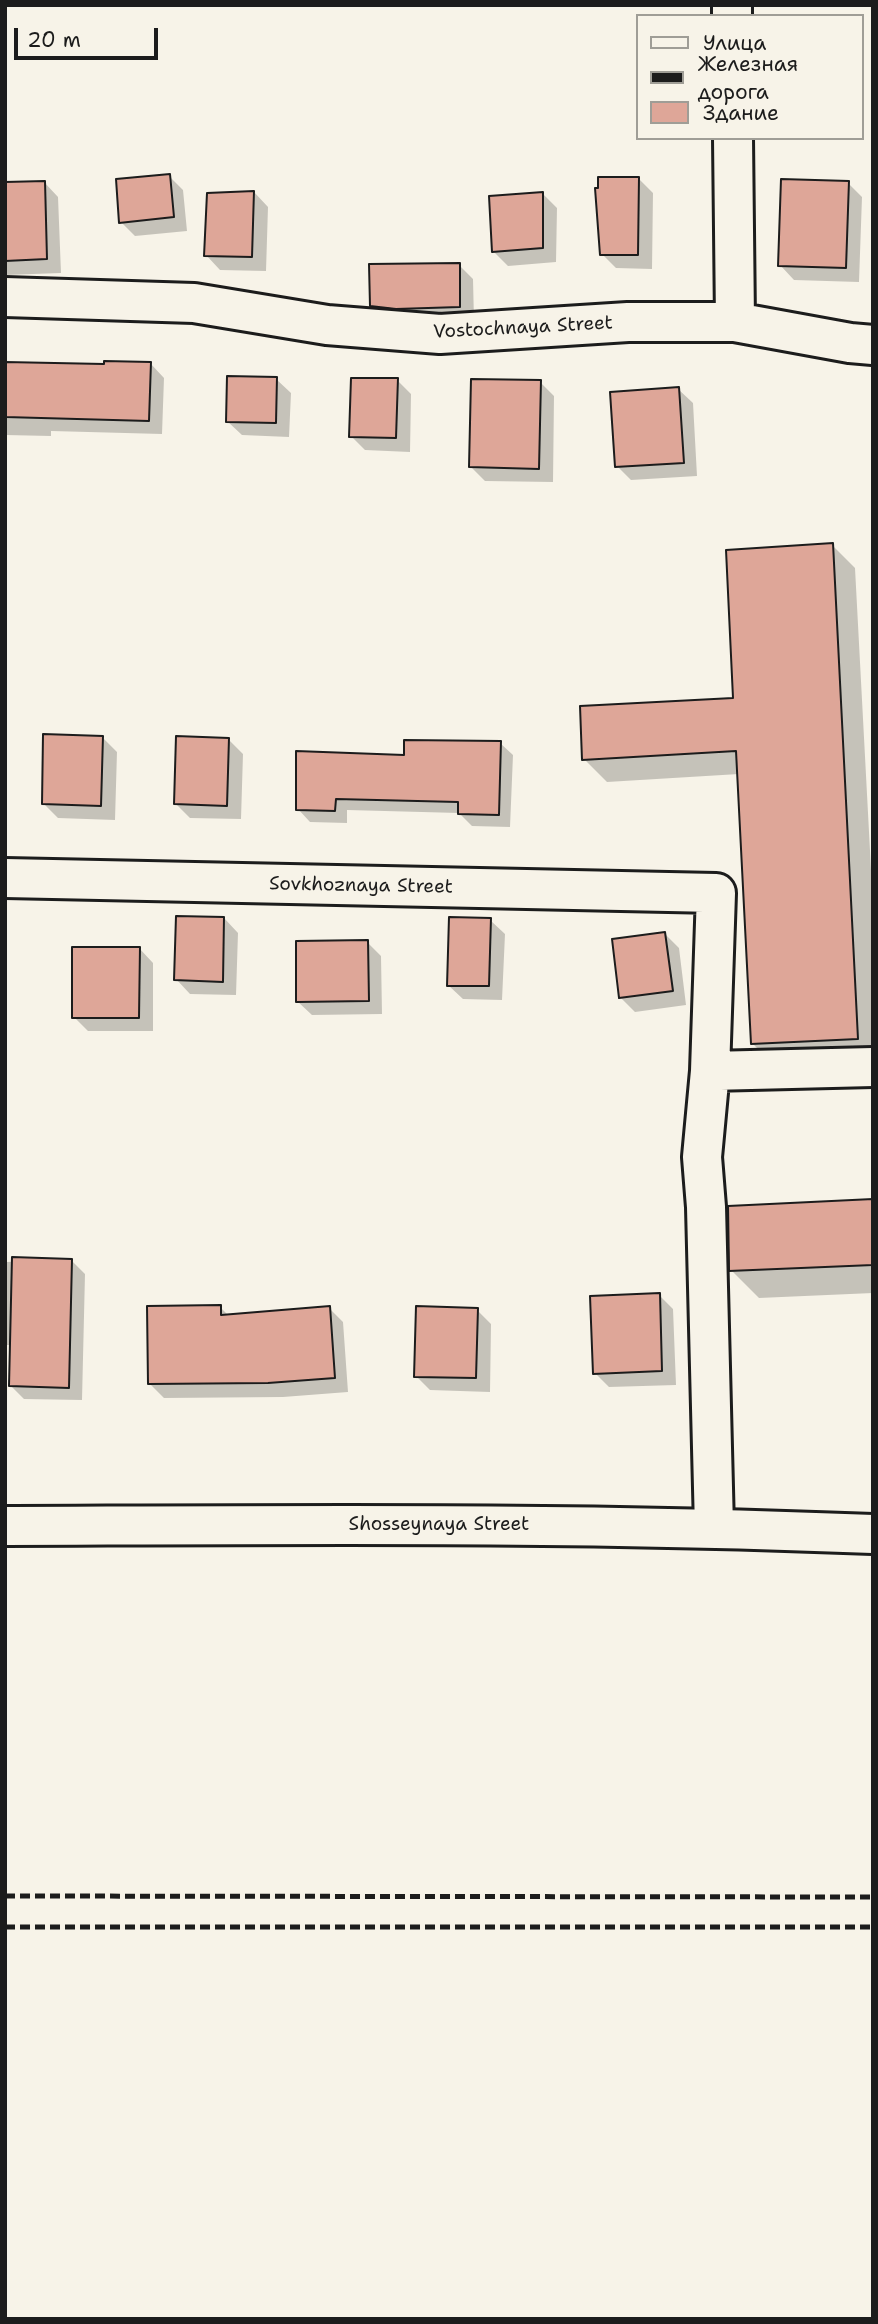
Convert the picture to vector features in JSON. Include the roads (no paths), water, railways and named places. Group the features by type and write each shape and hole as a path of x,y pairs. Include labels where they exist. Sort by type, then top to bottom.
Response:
{"street":[{"path":"733,140 735,322"},
{"name":"Vostochnaya Street","path":"5,298 194,303 327,325 440,334 628,322 735,322 873,345"},
{"name":"Sovkhoznaya Street","path":"5,878 716,893 710,1071"},
{"path":"713,1528 706,1206 702,1157 710,1071 873,1067"},
{"name":"Shosseynaya Street","path":"5,1526 531,1525 873,1534"}],"railway":[{"path":"5,1896 873,1897"},
{"path":"5,1927 873,1927"}]}
